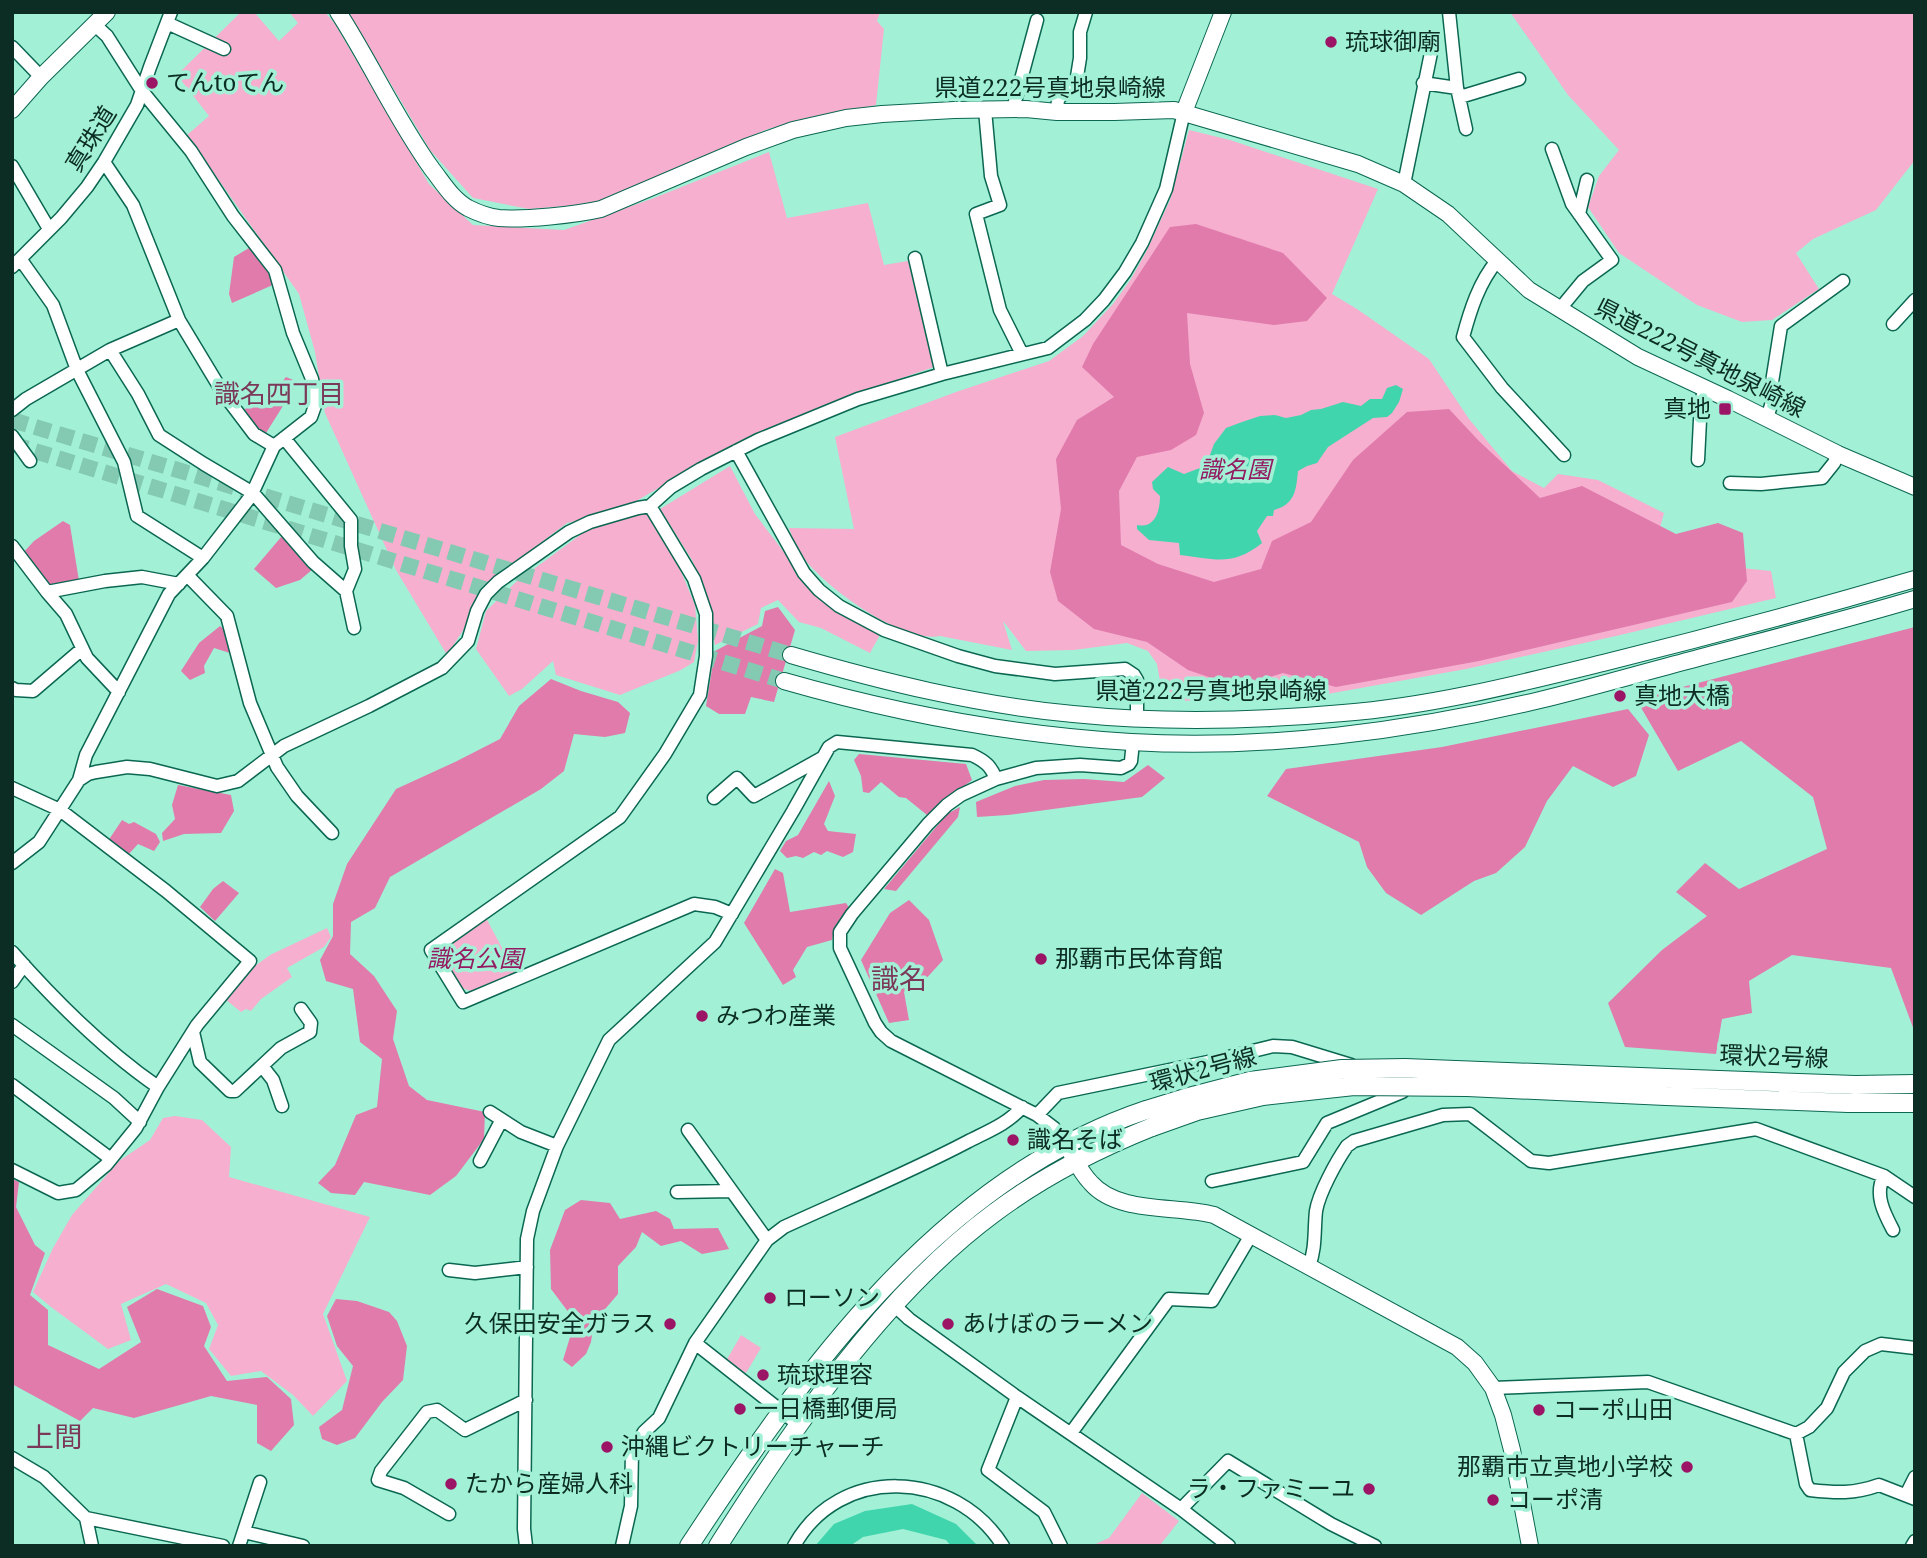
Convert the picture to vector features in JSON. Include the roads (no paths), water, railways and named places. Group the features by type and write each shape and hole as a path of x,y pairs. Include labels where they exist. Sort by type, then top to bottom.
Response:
{"main road":[{"path":"12,110 41,76 107,12"},
{"name":"県道222号真地泉崎線","path":"338,12 420,152 445,186 454,198 466,207 489,216 499,218 601,209 746,146 793,130 882,114 1013,109 1057,112 1174,110 1358,163 1404,184 1448,214 1529,290 1638,357 1838,454 1915,487"},
{"path":"1184,112 1223,12"},
{"name":"県道222号真地泉崎線","path":"791,655 949,695 1072,714 1242,719 1346,713 1454,697 1562,674 1915,579"},
{"name":"県道222号真地泉崎線","path":"783,681 850,700 948,721 1012,731 1133,743 1245,742 1332,736 1441,720 1539,701 1915,599"},
{"name":"環状2号線","path":"690,1546 782,1411 883,1289 948,1226 976,1203 1066,1145 1118,1121 1197,1111 1263,1096 1354,1086 1666,1087 1915,1084"},
{"name":"環状2号線","path":"1666,1087 1821,1102 1915,1103"},
{"name":"環状2号線","path":"718,1546 799,1424 850,1358 894,1306 946,1253 1023,1193 1117,1141 1149,1119"},
{"path":"1066,1145 1092,1184 1118,1201 1214,1215 1457,1347 1475,1363 1493,1388 1503,1415 1530,1546"}],"street":[{"path":"1057,112 1058,99 1076,83 1080,32 1086,12"},
{"path":"1449,12 1466,129"},
{"path":"169,18 224,49"},
{"name":"真珠道","path":"17,263 87,187 104,162 137,105 169,18"},
{"path":"1013,109 1037,20"},
{"path":"12,863 39,842 79,780 83,762 169,594 203,558 253,493 279,442 311,417 316,403 312,379 293,333 275,270 233,216 191,151 142,91 107,36 95,25"},
{"path":"12,47 41,76"},
{"path":"1404,184 1432,48"},
{"path":"1423,83 1459,93 1519,79"},
{"path":"985,110 991,176 1000,205 976,214 1000,310 1022,354"},
{"path":"79,780 88,774 127,767 150,769 217,786 238,781 284,746 442,668 468,641 477,611 486,594 498,582 569,532 590,522 650,506 671,487 736,451 783,429 858,400 942,374 1048,348 1085,320 1104,300 1142,243 1166,189 1184,112"},
{"path":"1552,149 1572,204 1612,260 1583,281 1559,310"},
{"path":"104,162 133,205 178,320 223,393 254,434 279,442 351,520 351,546 355,569 346,591 354,628"},
{"path":"12,166 49,229"},
{"path":"1579,214 1587,180"},
{"path":"915,258 942,374"},
{"path":"1497,261 1488,272 1468,318 1463,337 1502,388 1564,455"},
{"path":"17,263 53,305 77,370 124,462 137,516 203,558"},
{"path":"1767,418 1772,402 1772,382 1782,326 1843,281"},
{"path":"1893,324 1915,300"},
{"path":"12,410 110,350 178,320"},
{"path":"110,350 138,394 159,435 253,493 313,562 346,591"},
{"path":"1698,460 1701,400 1706,388"},
{"path":"12,436 30,461"},
{"path":"736,451 804,573 839,607 884,630 995,666 1055,674 1125,669 1138,680 1137,718"},
{"path":"1730,483 1761,484 1822,478 1838,454"},
{"path":"650,506 694,579 706,614 706,656 700,695 665,754 620,817 431,950 463,1002 694,904 715,907 732,915"},
{"path":"12,546 66,614 87,658 119,692"},
{"path":"47,592 142,577 183,579 227,616 250,703 272,756 297,796 332,833"},
{"path":"12,688 16,691 33,691 82,649"},
{"path":"526,1546 527,1239 533,1211 557,1146 608,1040 715,942 829,747 837,742 972,755 986,762 996,779"},
{"path":"1066,1145 1054,1128 1037,1115 891,1041 881,1032 839,943 840,932 852,914 937,814 961,795 996,779 1047,766 1121,768 1131,761 1133,743"},
{"path":"713,798 737,778 754,796 822,758"},
{"path":"12,788 60,810 166,891 250,961 193,1032 158,1087 140,1122 111,1159 76,1190 58,1193 12,1170"},
{"path":"12,952 81,1024 132,1069 158,1087"},
{"path":"12,982 24,965"},
{"path":"193,1032 200,1062 230,1091 234,1091 281,1048 310,1032 312,1023 301,1009"},
{"path":"12,1025 114,1098 140,1122"},
{"path":"1037,1115 1058,1093 1273,1046 1292,1047 1400,1077 1402,1092 1327,1123 1303,1162 1212,1181"},
{"path":"262,1066 273,1080 282,1106"},
{"path":"12,1085 111,1159"},
{"path":"622,1546 631,1506 632,1451 659,1418 695,1343 767,1240 784,1227 949,1151 1015,1115 1022,1107"},
{"path":"490,1112 521,1132 557,1146"},
{"path":"1309,1266 1313,1255 1319,1198 1347,1146 1354,1141 1443,1115 1470,1114 1531,1161 1549,1163 1756,1129 1884,1176 1915,1197"},
{"path":"480,1161 501,1121"},
{"path":"688,1130 767,1240"},
{"path":"1884,1176 1879,1184 1882,1210 1893,1230"},
{"path":"677,1192 731,1191"},
{"path":"1071,1433 1169,1299 1212,1301 1251,1235"},
{"path":"449,1270 475,1273 527,1267"},
{"path":"894,1306 1017,1397 1181,1509 1229,1546"},
{"path":"695,1343 799,1424"},
{"path":"1493,1388 1648,1382 1796,1434 1809,1427 1827,1408 1844,1372 1864,1352 1881,1344 1915,1348"},
{"path":"1017,1397 988,1470 1044,1511 1061,1546"},
{"path":"449,1514 404,1488 377,1480 427,1412 438,1410 465,1430 526,1400"},
{"path":"1796,1434 1805,1484 1810,1490 1861,1492 1879,1485 1910,1497 1915,1477"},
{"path":"12,1458 44,1477 86,1518 223,1546"},
{"path":"1181,1509 1228,1461 1331,1524 1375,1546"},
{"path":"239,1546 260,1482"},
{"path":"794,1546 802,1531 843,1497 864,1490 892,1486 922,1489 951,1498 975,1515 996,1535 1003,1546"},
{"path":"86,1518 92,1546"},
{"path":"244,1532 303,1546"}],"tunnel":[{"path":"12,420 791,655"},
{"path":"12,444 784,681"}],"place":[{"name":"琉球御廟","path":"1331,42"},
{"name":"てんtoてん","path":"152,83"},
{"name":"真地","path":"1725,409"},
{"name":"真地大橋","path":"1620,696"},
{"name":"那覇市民体育館","path":"1041,959"},
{"name":"みつわ産業","path":"702,1016"},
{"name":"識名そば","path":"1013,1140"},
{"name":"ローソン","path":"770,1298"},
{"name":"久保田安全ガラス","path":"670,1324"},
{"name":"あけぼのラーメン","path":"948,1324"},
{"name":"琉球理容","path":"763,1375"},
{"name":"一日橋郵便局","path":"740,1409"},
{"name":"コーポ山田","path":"1539,1410"},
{"name":"沖縄ビクトリーチャーチ","path":"607,1447"},
{"name":"那覇市立真地小学校","path":"1687,1467"},
{"name":"たから産婦人科","path":"451,1484"},
{"name":"ラ・ファミーユ","path":"1369,1489"},
{"name":"コーポ清","path":"1493,1500"}],"district":[{"name":"識名四丁目","path":"279,394"},
{"name":"識名","path":"899,979"},
{"name":"上間","path":"54,1437"}],"park label":[{"name":"識名園","path":"1235,470"},
{"name":"識名公園","path":"475,959"}]}
